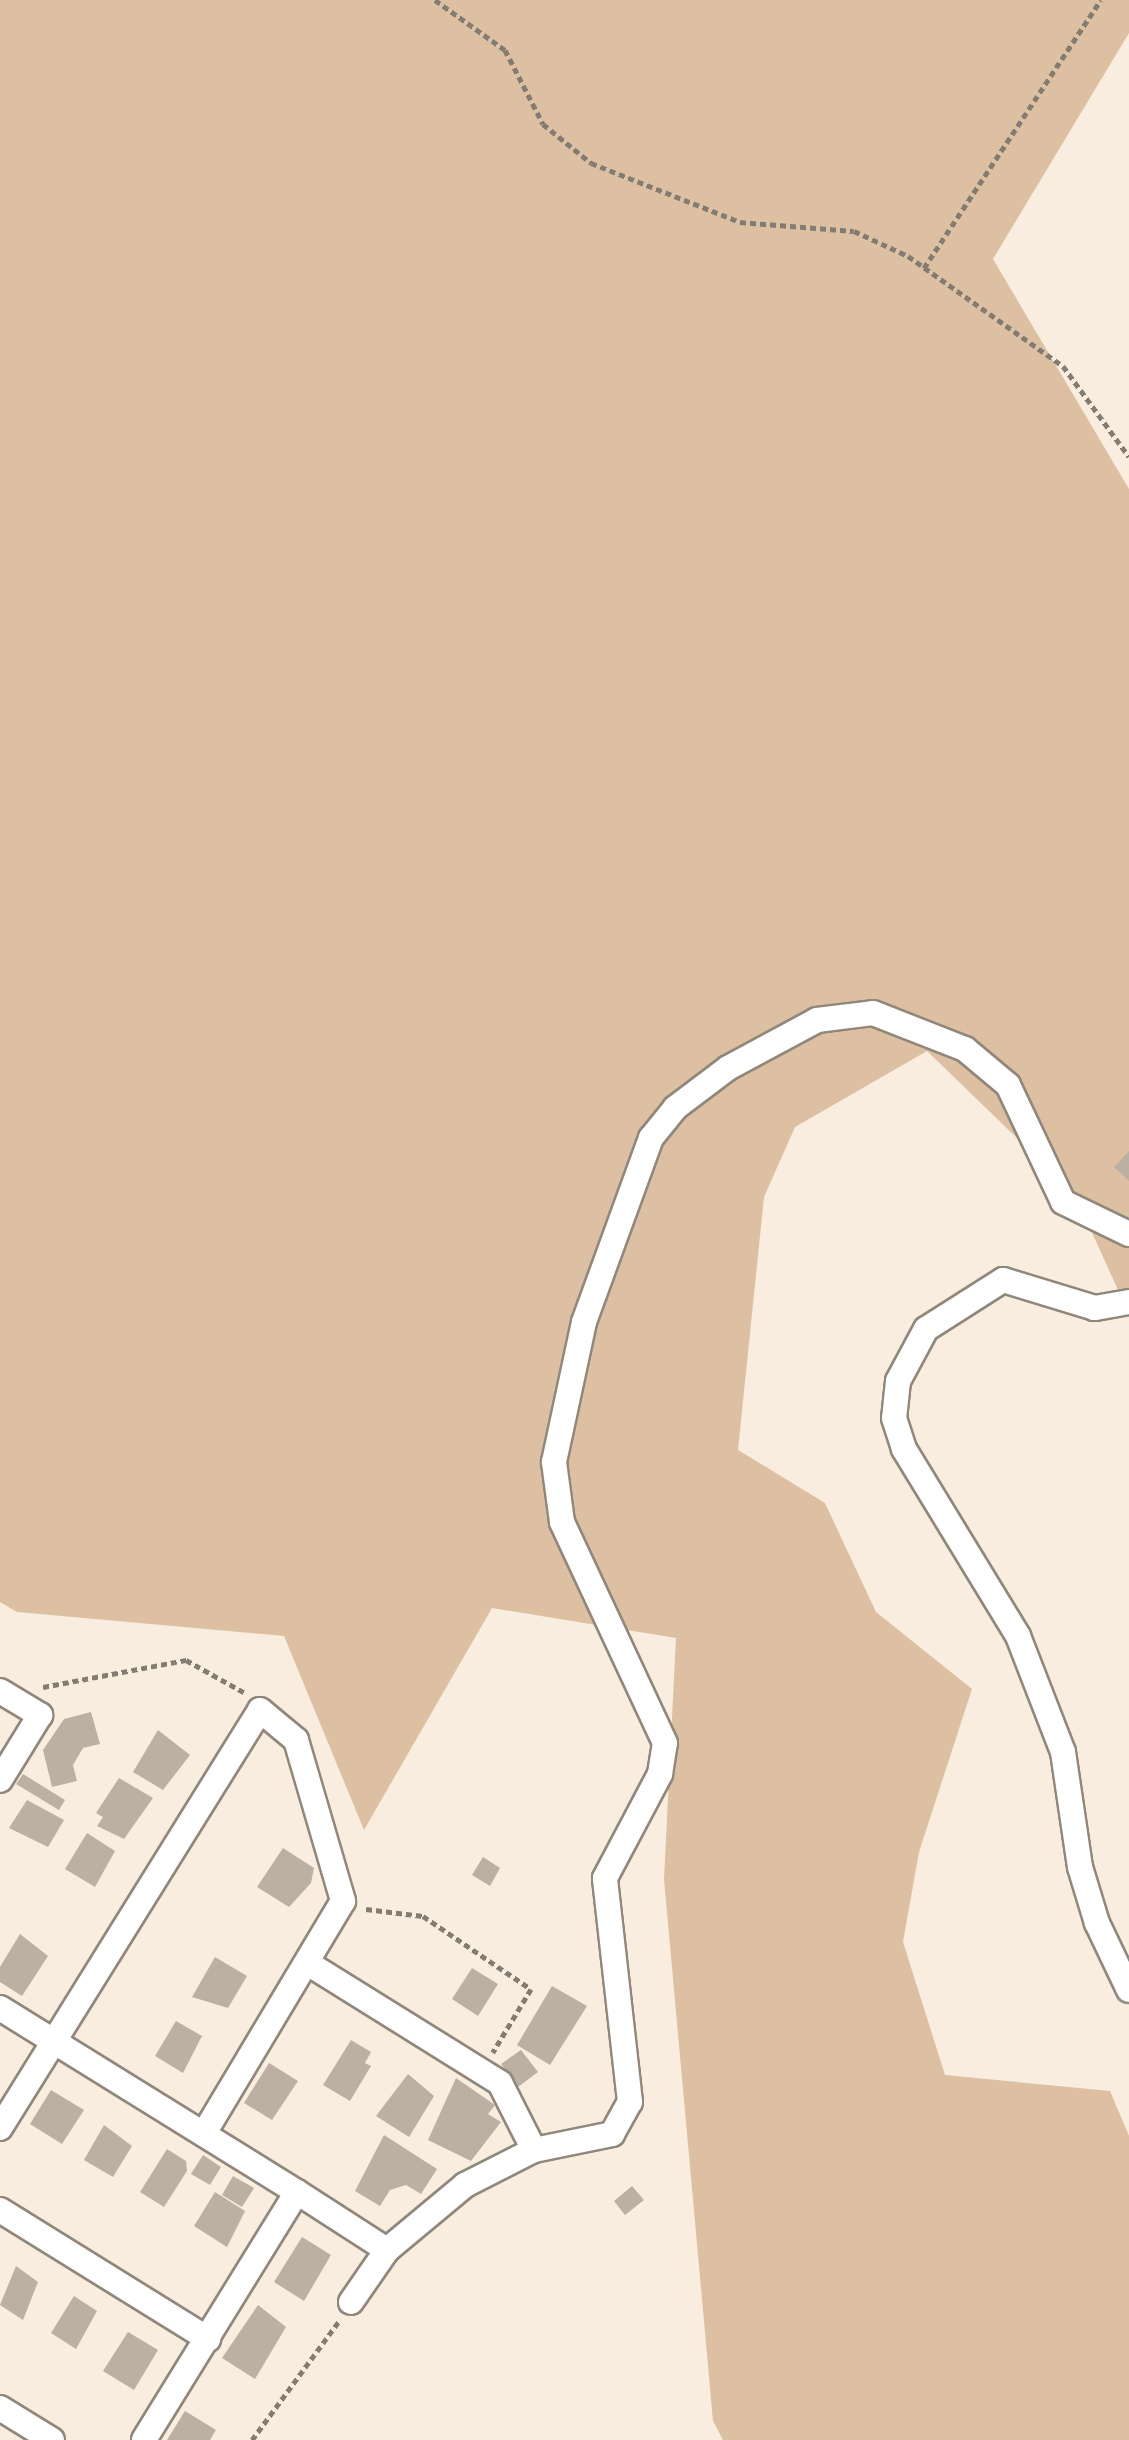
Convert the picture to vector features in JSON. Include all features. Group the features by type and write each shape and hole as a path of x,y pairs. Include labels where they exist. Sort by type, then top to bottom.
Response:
{"street":[{"path":"351,2302 387,2250 465,2185 534,2150 612,2134 630,2102 604,1888 617,1844 660,1774 665,1743 562,1522 554,1462 584,1322 651,1138 675,1108 728,1068 817,1020 873,1013 965,1049 1008,1085 1063,1202 1129,1234"},
{"path":"1129,1302 1095,1308 1037,1284 1003,1280 926,1329 898,1381 894,1418 904,1449 1018,1636 1066,1763 1080,1867 1097,1923 1129,1990"},
{"path":"0,1780 40,1715 6,1695"},
{"path":"0,2128 260,1710 296,1740 343,1901 309,1964 204,2133"},
{"path":"309,1964 505,2088 534,2150"},
{"path":"0,2008 387,2250"},
{"path":"144,2440 297,2192"},
{"path":"0,2210 208,2339"},
{"path":"0,2408 52,2440"}],"path":[{"path":"435,0 505,50 543,124 591,163 740,222 854,231 924,268 1063,366 1129,457"},
{"path":"924,268 1101,0"},
{"path":"6,1695 186,1660 255,1699 260,1710"},
{"path":"343,1901 375,1915 423,1916 531,1989 481,2072"},
{"path":"252,2440 351,2302"}],"shaded area":[{"path":"0,0 1129,0 1129,33 993,259 1129,489 1129,1314 1074,1193 927,1051 795,1127 764,1197 738,1450 825,1503 876,1612 972,1689 919,1852 903,1942 945,2075 1110,2091 1129,2136 1129,2440 723,2440 713,2421 664,1879 676,1638 492,1608 364,1830 284,1636 17,1612 0,1602"}],"building":[{"path":"1129,1151 1129,1181 1114,1167"},
{"path":"91,1712 100,1744 83,1748 73,1765 77,1781 52,1787 43,1750 64,1719"},
{"path":"158,1730 190,1755 163,1790 133,1772"},
{"path":"23,1774 65,1800 59,1810 16,1784"},
{"path":"119,1778 153,1798 124,1839 97,1826 103,1817 96,1813"},
{"path":"27,1800 64,1820 48,1847 9,1828"},
{"path":"87,1833 115,1851 95,1887 65,1869"},
{"path":"283,1848 314,1868 311,1883 289,1907 257,1887"},
{"path":"483,1857 500,1868 490,1886 472,1875"},
{"path":"20,1934 48,1956 22,1996 0,1982 0,1967"},
{"path":"215,1957 247,1976 228,2008 192,1997"},
{"path":"472,1968 498,1984 478,2016 452,1999"},
{"path":"552,1986 587,2006 550,2065 517,2045"},
{"path":"176,2021 202,2036 183,2073 155,2056"},
{"path":"351,2040 371,2052 365,2063 371,2066 350,2101 323,2085"},
{"path":"521,2050 538,2072 518,2087 501,2064"},
{"path":"269,2063 298,2081 272,2120 244,2103"},
{"path":"408,2074 434,2096 409,2137 376,2116"},
{"path":"456,2078 495,2105 488,2114 501,2122 471,2161 428,2140"},
{"path":"51,2090 84,2110 62,2144 30,2124"},
{"path":"104,2125 132,2146 113,2177 84,2160"},
{"path":"384,2135 437,2169 421,2194 406,2185 390,2190 380,2206 355,2191"},
{"path":"167,2149 186,2161 187,2171 164,2207 140,2192"},
{"path":"203,2155 221,2167 210,2185 191,2174"},
{"path":"233,2176 254,2188 242,2207 222,2195"},
{"path":"632,2186 644,2200 625,2215 614,2201"},
{"path":"215,2192 245,2211 227,2247 194,2226"},
{"path":"302,2237 331,2255 304,2301 274,2282"},
{"path":"16,2266 38,2282 23,2320 0,2305"},
{"path":"74,2296 97,2311 76,2349 51,2333"},
{"path":"258,2305 286,2327 255,2379 222,2358"},
{"path":"128,2332 158,2350 134,2390 103,2371"},
{"path":"185,2411 216,2430 210,2440 167,2440"}]}
